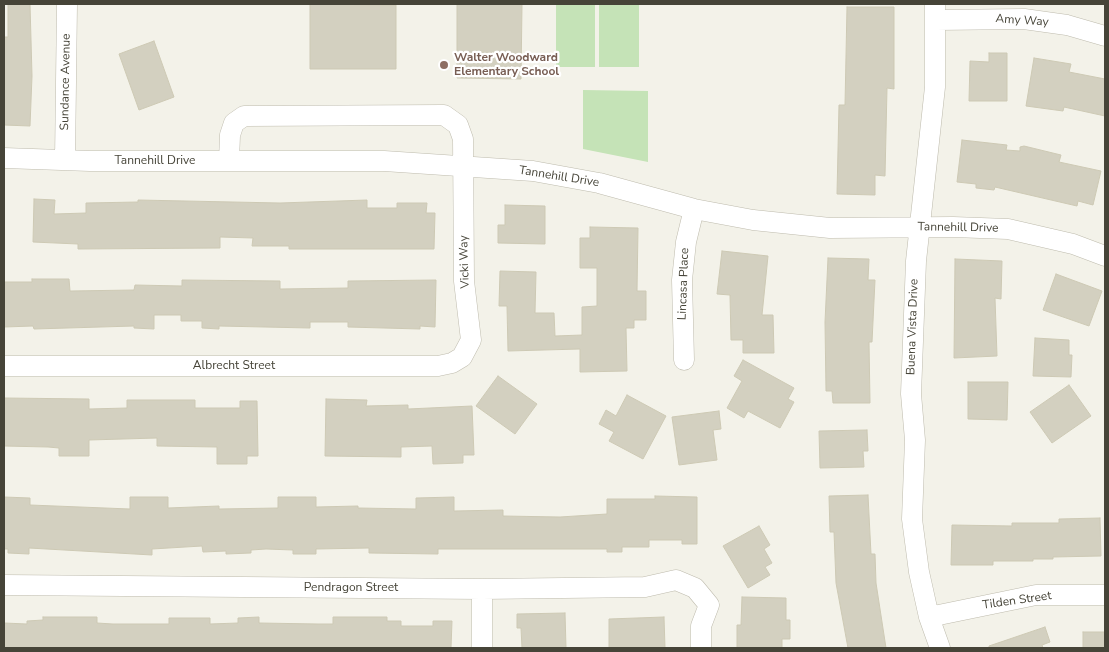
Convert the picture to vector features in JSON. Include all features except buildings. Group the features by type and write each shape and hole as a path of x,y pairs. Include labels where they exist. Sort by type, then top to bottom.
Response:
{"street":[{"name":"Sundance Avenue","path":"65,160 67,4"},
{"name":"Amy Way","path":"935,12 1024,19 1067,25 1105,36"},
{"name":"Buena Vista Drive","path":"935,12 935,87 919,227 911,372 915,440 912,519 919,572 929,617 940,648"},
{"name":"Vicki Way","path":"229,161 230,136 234,123 244,116 444,115 458,125 463,139 464,282 471,340 462,357"},
{"name":"Tannehill Drive","path":"4,158 65,160 384,161 533,171 599,183 694,209 753,220 830,228 1008,229 1073,244 1105,256"},
{"name":"Lincasa Place","path":"684,360 682,280 686,242 694,209"},
{"name":"Albrecht Street","path":"4,366 438,366 452,363 462,357"},
{"name":"Pendragon Street","path":"4,586 482,589 645,586 676,580 695,588 709,605 700,626 701,648"},
{"path":"482,589 482,648"},
{"name":"Tilden Street","path":"929,617 1036,596 1105,595"}],"green space":[{"path":"556,4 595,4 595,67 556,67"},
{"path":"599,4 639,4 639,67 599,67"},
{"path":"583,90 648,91 648,162 583,149"}],"place":[{"name":"Walter Woodward Elementary School","path":"444,65"}]}
